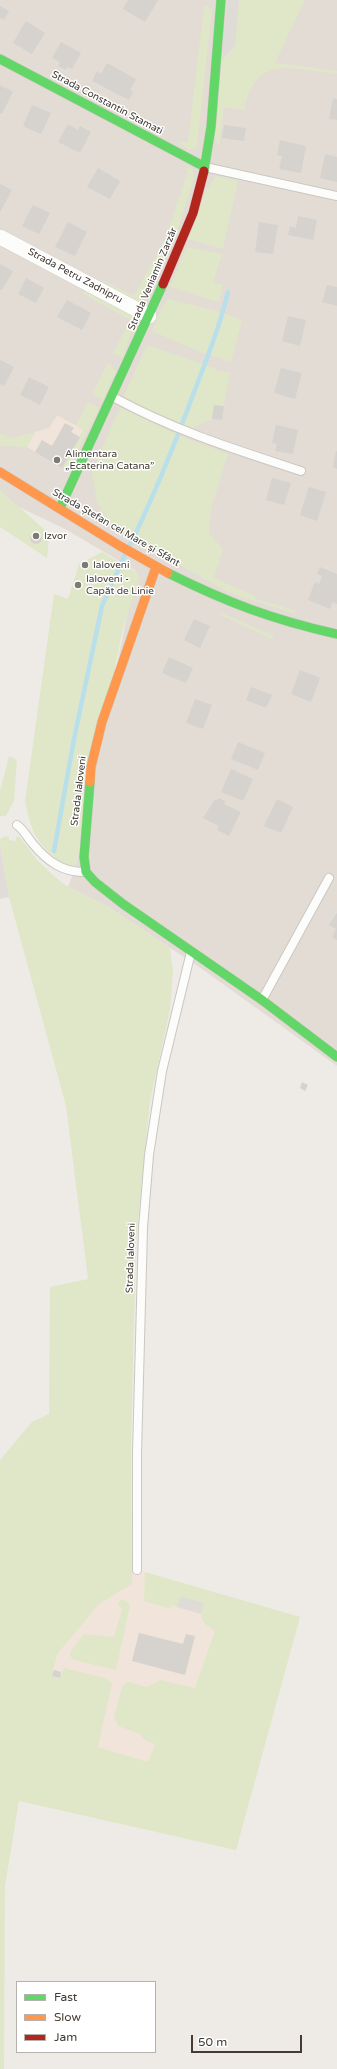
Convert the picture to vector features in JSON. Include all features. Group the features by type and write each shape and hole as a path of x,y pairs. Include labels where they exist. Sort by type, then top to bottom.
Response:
{"street":[{"name":"Strada Veniamin Zarzăr","path":"60,508 113,397 193,213 205,166 211,127 221,0"},
{"name":"Strada Constantin Stamati","path":"0,59 205,166"},
{"name":"Strada Petru Zadnipru","path":"0,237 149,316"},
{"name":"Strada Ștefan cel Mare și Sfânt","path":"0,472 156,567 226,601 266,617 292,625 337,634"},
{"name":"Strada Ialoveni","path":"86,872 84,857 91,767 113,688 156,567"},
{"path":"86,872 95,882 123,904 262,1000 337,1057"}],"lane":[{"path":"205,166 337,196"},
{"path":"113,397 185,433 300,471"},
{"path":"17,825 23,830 45,857 66,871 86,872"},
{"path":"262,1000 330,878"},
{"name":"Strada Ialoveni","path":"136,1570 142,1244 149,1155 162,1071 192,952"}],"shaded area":[{"path":"0,0 337,0 337,1066 202,969 107,906 68,887 76,866 136,571 67,530 0,498"},
{"path":"228,0 239,0 235,46 222,59"},
{"path":"57,415 84,430 62,468 27,447 35,432 49,428"},
{"path":"0,844 9,897 0,899"},
{"path":"131,1568 300,1617 236,1850 32,1803 50,1656 106,1584"},
{"path":"180,1596 204,1603 201,1614 177,1607"}],"green space":[{"path":"239,0 305,0 275,63 337,71 337,74 291,68 267,72 257,80 249,92 244,110 224,107 219,146 215,138 222,59 235,46"},
{"path":"204,5 212,9 197,147 188,150 179,142 188,142"},
{"path":"184,167 193,169 194,178 179,226 149,295 141,301 134,301 103,285 102,280 134,296 166,237 188,171"},
{"path":"216,176 238,181 223,249 188,239 206,190"},
{"path":"186,247 222,254 213,282 223,285 219,302 170,287"},
{"path":"90,289 131,313 136,320 123,357 113,354 130,320 82,293"},
{"path":"168,299 217,311 242,320 231,362 203,353 152,331 161,310"},
{"path":"147,345 214,368 215,370 230,373 224,406 214,405 212,419 190,429 128,401 124,396"},
{"path":"108,363 116,371 103,400 92,394"},
{"path":"88,402 99,408 69,468 64,465 83,430 76,425"},
{"path":"120,407 182,437 228,454 211,509 209,533 223,549 214,578 255,596 255,599 297,611 293,613 230,593 129,537 108,522 97,502 92,472"},
{"path":"35,432 27,447 0,446 0,433 10,438"},
{"path":"0,490 45,530 49,538 47,558 0,527"},
{"path":"102,552 136,572 140,577 123,628 76,866 72,866 60,862 40,843 33,831 25,801 54,594 68,599 79,564"},
{"path":"222,613 274,636 272,639 221,615"},
{"path":"9,756 17,760 14,801 6,816 0,816 0,791"},
{"path":"5,836 9,837 9,840 15,841 17,836 20,837 37,860 68,887 107,906 170,948 173,971 170,1010 150,1101 136,1241 131,1445 132,1584 100,1603 57,1654 52,1676 60,1678 64,1668 105,1678 112,1683 98,1747 148,1762 155,1744 146,1741 140,1734 118,1726 114,1718 122,1686 128,1682 147,1687 160,1680 195,1688 215,1631 202,1620 204,1603 180,1596 177,1607 172,1605 171,1609 144,1601 145,1572 300,1617 236,1850 19,1801 5,1886 4,2069 0,2069 0,1460 32,1422 49,1414 50,1287 88,1279 66,1106 9,897 0,843 0,839"},
{"path":"120,1600 124,1600 130,1605 116,1670 74,1660 70,1656 71,1651 84,1634 114,1637 122,1609 118,1604"}],"building":[{"path":"128,0 158,0 145,22 123,9"},
{"path":"0,6 9,11 4,20 0,18"},
{"path":"26,21 45,33 32,54 13,43"},
{"path":"61,42 81,53 72,69 67,67 66,70 58,66 60,62 52,58"},
{"path":"107,63 136,79 130,90 133,92 129,100 92,81 97,71 101,74"},
{"path":"0,85 13,92 2,114 0,113"},
{"path":"333,98 337,99 337,120 329,119"},
{"path":"32,105 51,113 41,134 23,126"},
{"path":"68,124 78,130 80,126 91,132 80,153 58,142"},
{"path":"224,125 246,128 244,141 222,138"},
{"path":"280,140 306,146 301,173 279,169 282,156 277,155"},
{"path":"325,154 337,157 337,182 320,178"},
{"path":"98,168 120,181 110,199 87,187"},
{"path":"0,184 12,190 0,212"},
{"path":"33,205 50,213 39,234 22,226"},
{"path":"298,216 317,220 313,240 288,235 290,226 296,228"},
{"path":"68,222 87,232 75,256 55,247"},
{"path":"259,222 278,225 273,254 255,252"},
{"path":"0,264 13,271 2,290 0,289"},
{"path":"26,278 44,288 36,303 18,294"},
{"path":"327,285 337,287 337,306 322,302"},
{"path":"67,300 91,313 82,330 57,317"},
{"path":"288,316 306,320 300,346 282,341"},
{"path":"0,360 14,367 4,386 0,384"},
{"path":"281,368 302,373 295,399 274,393"},
{"path":"29,377 49,387 40,405 20,395"},
{"path":"214,405 224,406 222,420 212,419"},
{"path":"65,423 74,428 71,432 80,437 62,468 35,452 42,440 52,446"},
{"path":"276,425 298,430 293,454 275,451 277,444 272,443"},
{"path":"337,451 337,469 333,467"},
{"path":"272,478 291,483 284,505 266,500"},
{"path":"309,487 326,492 317,521 300,515"},
{"path":"38,532 41,533 41,543 34,544 31,543 30,536 31,533"},
{"path":"320,567 337,574 337,604 332,602 330,609 308,600 315,582 319,584 322,576 317,574"},
{"path":"194,619 210,626 200,648 184,640"},
{"path":"169,657 193,668 186,683 162,673"},
{"path":"300,670 320,678 311,702 291,694"},
{"path":"251,687 272,695 266,708 246,700"},
{"path":"195,699 212,705 203,729 186,723"},
{"path":"238,742 265,753 258,770 231,759"},
{"path":"231,769 253,779 243,801 221,792"},
{"path":"219,798 225,801 224,804 241,812 229,836 217,830 219,826 203,818 215,799 217,800"},
{"path":"277,799 293,807 281,833 264,826"},
{"path":"337,913 337,940 332,937 336,929 329,925"},
{"path":"302,1082 308,1085 305,1091 300,1088"},
{"path":"139,1633 183,1644 186,1634 195,1636 185,1675 132,1661"},
{"path":"54,1670 61,1672 60,1678 52,1676"}],"waterway":[{"path":"130,545 157,487 181,427 214,340 228,292"},
{"path":"54,851 74,739 102,606 125,555"}],"traffic: fast":[{"path":"204,171 211,127 221,0"},
{"path":"0,59 205,167"},
{"path":"60,508 163,284"},
{"path":"168,573 210,593 250,609 292,623 337,634"},
{"path":"90,782 84,857 86,872 95,882 123,904 262,1000 337,1057"}],"traffic: slow":[{"path":"0,472 120,546 168,573"},
{"path":"90,782 91,767 102,722 156,567"}],"traffic: jam":[{"path":"163,284 193,213 204,171"}],"place":[{"name":"Alimentara „Ecaterina Catana”","path":"57,460"},
{"name":"Izvor","path":"36,536"},
{"name":"Ialoveni","path":"85,565"},
{"name":"Ialoveni - Capăt de Linie","path":"78,585"}]}
